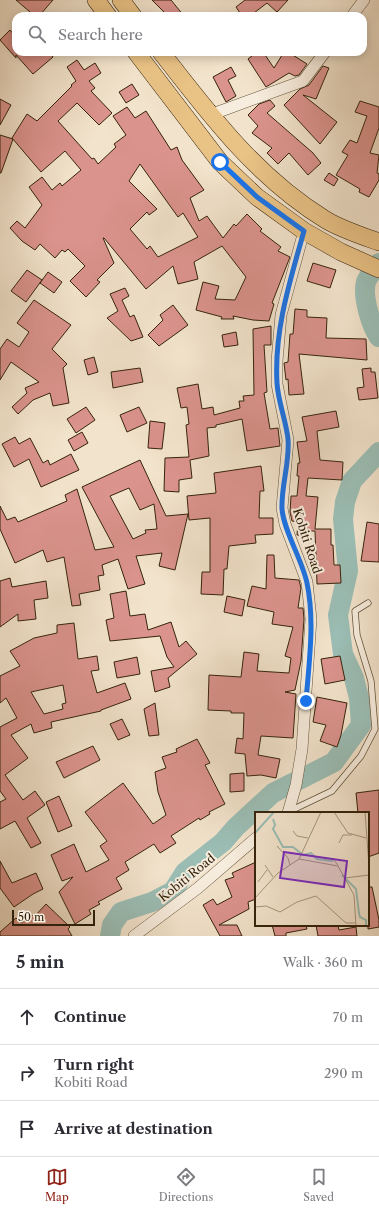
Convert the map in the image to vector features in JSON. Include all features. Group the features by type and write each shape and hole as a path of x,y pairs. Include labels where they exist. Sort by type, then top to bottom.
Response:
{"main road":[{"path":"96,0 105,12"},
{"path":"121,0 131,12"},
{"path":"139,56 220,162 257,197 304,231 372,266"},
{"path":"164,56 210,115 250,160 285,192 327,221 378,241"}],"street":[{"path":"355,12 364,0"},
{"path":"210,115 303,81 321,56"},
{"name":"Kobiti Road","path":"289,812 297,781 306,701 311,619 307,582 285,524 282,508 288,440 277,384 276,361 281,315 304,231"},
{"name":"Kobiti Road","path":"134,936 198,888 255,839"}],"lane":[{"path":"289,812 332,791 361,756 375,729 371,681 357,635 355,611 368,602"}],"building":[{"path":"16,0 53,0 42,12 30,12"},
{"path":"152,0 171,0 181,12 164,12"},
{"path":"245,0 288,0 277,12 267,3 255,12 239,12 236,7"},
{"path":"10,30 12,32 12,54 0,40"},
{"path":"17,56 52,56 53,57 33,74"},
{"path":"252,56 266,56 274,68 282,56 294,56 307,64 299,75 295,76 289,73 266,87 248,59"},
{"path":"77,60 84,70 95,63 101,73 89,81 95,88 91,91 112,113 99,125 77,103 58,121 92,159 94,158 98,164 116,147 114,144 126,135 113,116 127,107 135,118 146,111 171,150 177,147 182,160 204,190 190,198 199,221 207,216 223,238 234,224 236,226 247,214 262,229 260,231 281,247 278,251 290,257 272,303 274,304 269,321 253,320 233,316 234,319 221,319 222,317 196,310 203,282 219,286 215,299 235,300 246,277 222,246 194,262 198,279 178,284 173,266 146,289 103,238 114,263 97,280 100,282 86,297 70,281 85,266 68,249 65,252 62,250 55,258 40,244 35,250 22,241 10,228 17,221 25,228 42,205 29,187 42,177 52,190 60,183 62,186 81,170 65,151 41,172 12,138 27,114 37,121 76,81 67,67","holes":["140,164 178,217 183,213 198,237 158,257 150,246 147,249 130,229 147,212 149,215 157,209 129,181"]},
{"path":"323,66 329,68 316,99 303,95 337,122 320,144 284,105 300,89 309,85"},
{"path":"231,67 236,76 228,80 236,96 226,102 213,77"},
{"path":"132,84 139,95 126,103 119,92"},
{"path":"0,99 11,105 0,125"},
{"path":"270,100 275,106 267,113 313,153 321,163 308,175 289,153 278,164 267,153 272,148 252,133 258,126 248,115 259,104"},
{"path":"360,101 379,107 379,128 370,153 379,155 377,173 379,174 379,180 369,197 359,192 360,189 336,175 348,155 342,152 350,140 357,143 367,116 355,112"},
{"path":"0,135 13,139 1,173 0,173"},
{"path":"329,173 338,179 334,186 324,180"},
{"path":"313,263 336,270 330,288 307,281"},
{"path":"27,270 42,280 26,302 11,291"},
{"path":"48,272 62,282 54,293 40,283"},
{"path":"125,288 129,296 122,300 130,317 134,315 143,337 131,341 107,318 118,311 110,294"},
{"path":"34,300 71,325 52,349 67,364 63,368 69,403 53,406 50,393 33,400 18,414 12,407 27,393 25,388 39,382 11,362 0,380 0,349 7,339 19,347 29,332 17,323"},
{"path":"173,305 188,325 159,346 148,335 163,320 160,315"},
{"path":"295,309 307,310 307,317 327,318 326,338 366,339 367,360 299,354 304,394 289,395 288,379 286,380 284,363 288,362 290,334 293,334"},
{"path":"271,326 271,345 264,345 267,392 264,393 270,429 278,428 280,446 247,451 242,419 216,425 216,427 207,428 209,456 190,460 192,478 179,480 179,492 164,491 165,458 189,457 186,425 189,424 187,407 181,408 177,388 198,384 202,409 213,407 214,415 240,408 239,401 244,401 243,396 254,395 253,329"},
{"path":"236,332 238,345 224,347 222,335"},
{"path":"94,357 98,372 88,375 84,360"},
{"path":"140,368 143,382 113,388 111,372"},
{"path":"371,368 371,372 375,372 378,398 359,400 357,388 364,387 362,369"},
{"path":"86,407 95,420 76,433 67,419"},
{"path":"139,407 147,423 127,432 120,415"},
{"path":"336,411 339,427 317,431 320,460 343,462 342,480 308,478 306,496 318,497 315,529 331,529 331,545 333,545 334,565 340,565 341,583 317,584 315,531 307,531 307,536 297,535 298,522 292,521 290,512 291,496 297,496 299,476 297,476 298,463 300,463 297,442 307,441 302,417"},
{"path":"150,421 165,423 162,449 148,448"},
{"path":"82,432 88,443 74,451 68,440"},
{"path":"15,437 19,444 30,438 43,463 48,460 50,465 71,454 79,470 41,487 29,459 14,467 2,444"},
{"path":"140,460 166,516 188,514 175,570 159,566 162,553 136,556 145,584 128,589 118,559 102,565 104,575 98,576 100,590 79,594 81,605 72,606 64,557 47,562 43,550 15,563 0,529 0,506 7,520 15,517 18,522 67,501 65,495 77,489 95,550 114,547 82,487","holes":["129,488 140,510 154,504 157,529 145,530 146,533 133,539 110,496"]},
{"path":"261,466 264,491 260,491 259,518 273,518 273,534 255,535 256,543 229,546 227,569 224,569 223,595 201,594 202,572 210,572 210,518 189,520 187,496 216,493 214,473"},
{"path":"367,522 379,524 379,562 361,561"},
{"path":"267,555 274,555 275,578 299,580 301,588 298,608 303,608 304,619 301,661 295,690 285,692 296,694 293,738 261,736 258,755 280,759 276,778 261,775 247,776 245,754 235,753 237,738 243,739 244,713 208,710 209,675 241,677 244,652 259,654 257,671 289,673 291,658 285,656 293,627 272,624 274,612 247,606 252,586 266,589"},
{"path":"10,578 12,587 46,581 48,598 34,600 36,619 18,621 18,614 0,627 0,581"},
{"path":"126,591 130,616 145,614 148,630 171,622 179,647 186,641 197,654 168,678 170,687 155,692 151,671 174,667 167,657 160,636 110,641 106,620 114,618 110,594"},
{"path":"227,596 245,600 242,616 224,612"},
{"path":"74,623 78,659 97,656 99,670 91,671 97,693 125,683 131,699 101,711 51,722 52,728 34,733 31,724 11,735 28,758 5,775 23,800 35,791 45,805 27,818 41,843 31,848 15,821 0,829 0,802 6,799 0,791 0,727 17,718 6,698 0,703 0,676 20,666 10,651 34,638 57,633 57,625","holes":["63,685 66,703 62,704 63,709 44,714 31,692"]},
{"path":"340,656 345,680 325,684 321,659"},
{"path":"137,657 140,674 117,678 114,662"},
{"path":"317,697 347,703 341,735 337,747 320,741 326,725 313,722"},
{"path":"155,703 159,735 149,736 144,709"},
{"path":"122,719 130,735 118,740 110,724"},
{"path":"197,739 210,763 205,765 225,804 209,812 210,814 200,820 199,818 171,836 176,843 160,853 154,844 125,862 129,870 116,878 122,889 98,902 100,904 89,910 91,914 75,924 59,892 73,877 62,881 51,855 74,844 86,872 109,860 100,846 107,841 85,812 123,783 153,824 166,815 158,792 155,772 166,768 162,757 177,752 176,749"},
{"path":"93,746 100,760 64,778 56,762"},
{"path":"244,773 244,791 230,792 230,774"},
{"path":"379,790 379,853 369,857 369,812 358,812 356,793"},
{"path":"59,796 72,826 58,832 46,802"},
{"path":"0,861 12,883 36,873 43,889 14,907 0,888"},
{"path":"255,862 255,899 248,902 249,909 219,925 237,925 242,936 220,936 203,905 213,899 217,905 232,897 225,880 234,877 232,873"},
{"path":"369,887 372,887 379,920 379,927 368,929"},
{"path":"46,904 70,927 68,929 72,936 0,936 0,932 16,918 21,923 32,915 34,917"},
{"path":"272,926 306,926 307,929 286,933 286,936 275,936"},
{"path":"316,926 338,926 339,930 356,927 357,936 318,936"}],"waterway":[{"path":"379,263 367,280 365,288 368,311 373,326 379,337"},
{"path":"110,936 112,925 121,912 152,902 173,891 185,872 223,842 236,827 273,793 334,762 361,725 359,698 354,678 343,654 338,615 348,571 343,519 345,502 352,481 379,452"}],"route":[{"path":"220,162 257,197 304,231 281,315 276,361 277,384 288,440 282,508 285,524 292,538 307,582 310,601 311,619 306,701"}]}
